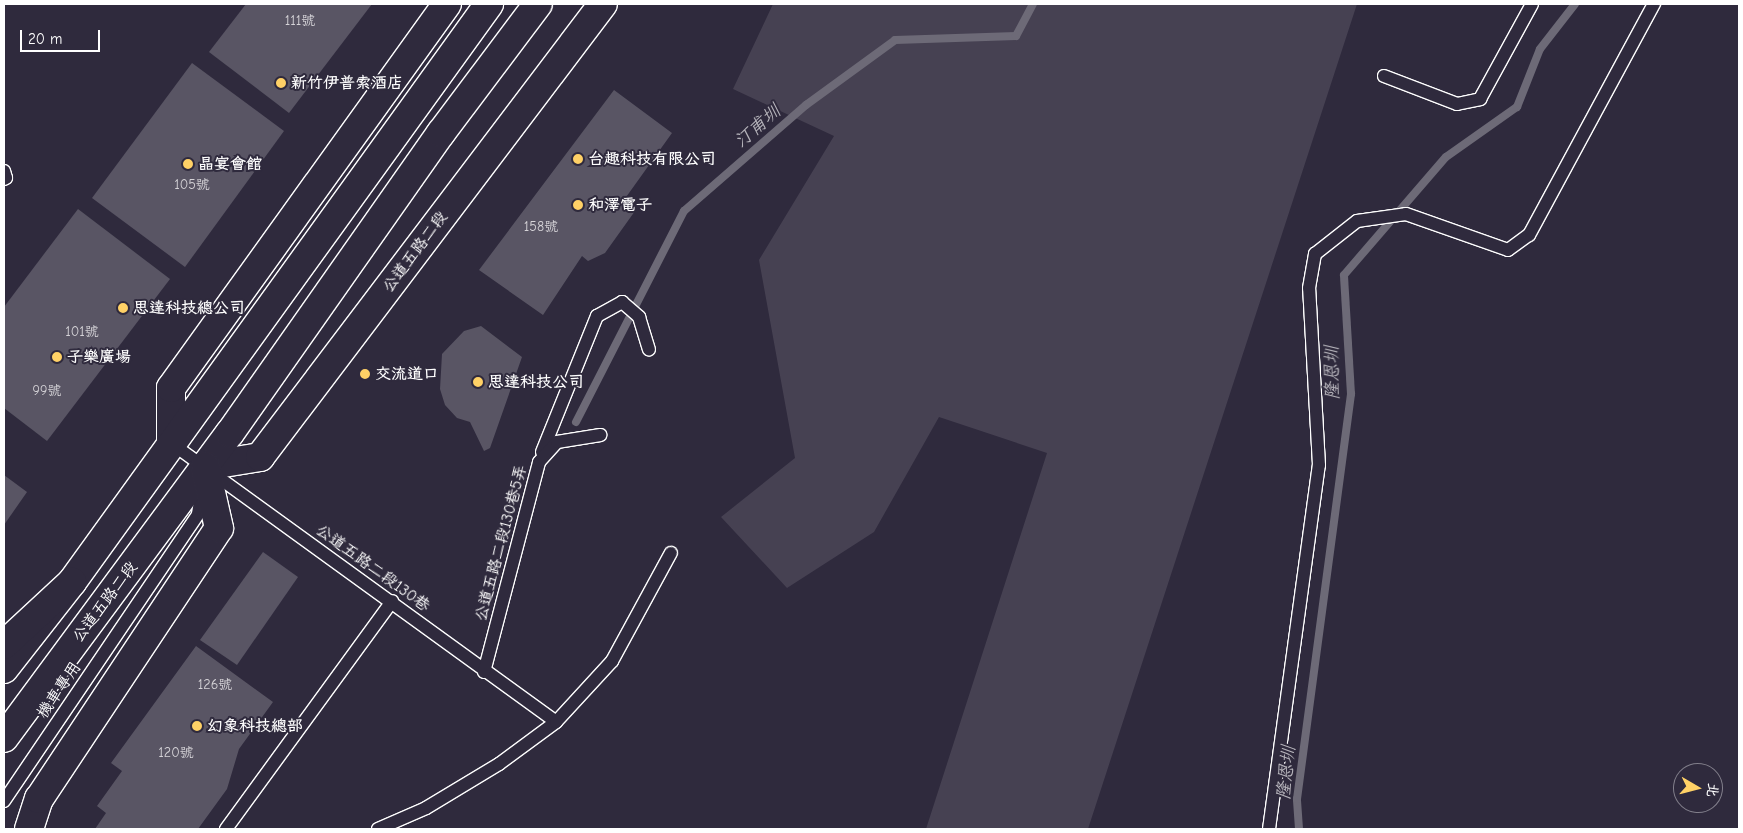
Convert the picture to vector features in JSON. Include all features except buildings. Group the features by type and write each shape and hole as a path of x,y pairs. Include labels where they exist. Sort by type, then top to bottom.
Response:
{"main road":[{"path":"171,442 171,388 446,4"},
{"path":"4,670 72,582 171,442 489,4"},
{"name":"公道五路二段","path":"4,738 205,466 441,132 538,4"},
{"name":"公道五路二段","path":"205,466 260,457 603,4"},
{"path":"29,829 39,799 219,528 205,466"},
{"path":"4,645 72,582"}],"lane":[{"path":"1384,76 1457,104 1480,100 1532,4"},
{"path":"1269,829 1319,465 1309,288 1315,254 1357,221 1406,214 1508,250 1529,235 1654,4"},
{"path":"539,462 596,316 622,302 639,317 649,350"},
{"name":"公道五路二段130巷5弄","path":"484,672 539,462 557,442 600,435"},
{"name":"公道五路二段130巷","path":"171,442 392,601 484,672 556,722"},
{"name":"機車專用","path":"4,801 198,514 205,466"},
{"path":"378,829 426,808 475,778 556,722 612,661 671,553"},
{"path":"4,631 72,582"},
{"path":"4,657 72,582"},
{"path":"226,829 392,601"}],"shaded area":[{"path":"773,4 1357,4 1088,829 926,829 1047,453 939,417 874,532 787,588 721,517 795,458 759,260 834,136 733,89"}],"waterway":[{"name":"汀甫圳","path":"576,422 684,211 806,105 895,40 1016,36 1033,4"},
{"name":"隆恩圳","path":"1299,829 1297,799 1351,394 1344,275 1446,157 1517,107 1540,49 1575,4"}],"place":[{"name":"新竹伊普索酒店","path":"281,83"},
{"name":"台趣科技有限公司","path":"578,159"},
{"name":"晶宴會館","path":"188,164"},
{"name":"和澤電子","path":"578,205"},
{"name":"思達科技總公司","path":"123,308"},
{"name":"子樂廣場","path":"57,357"},
{"name":"交流道口","path":"365,374"},
{"name":"思達科技公司","path":"478,382"},
{"name":"幻象科技總部","path":"197,726"}]}
